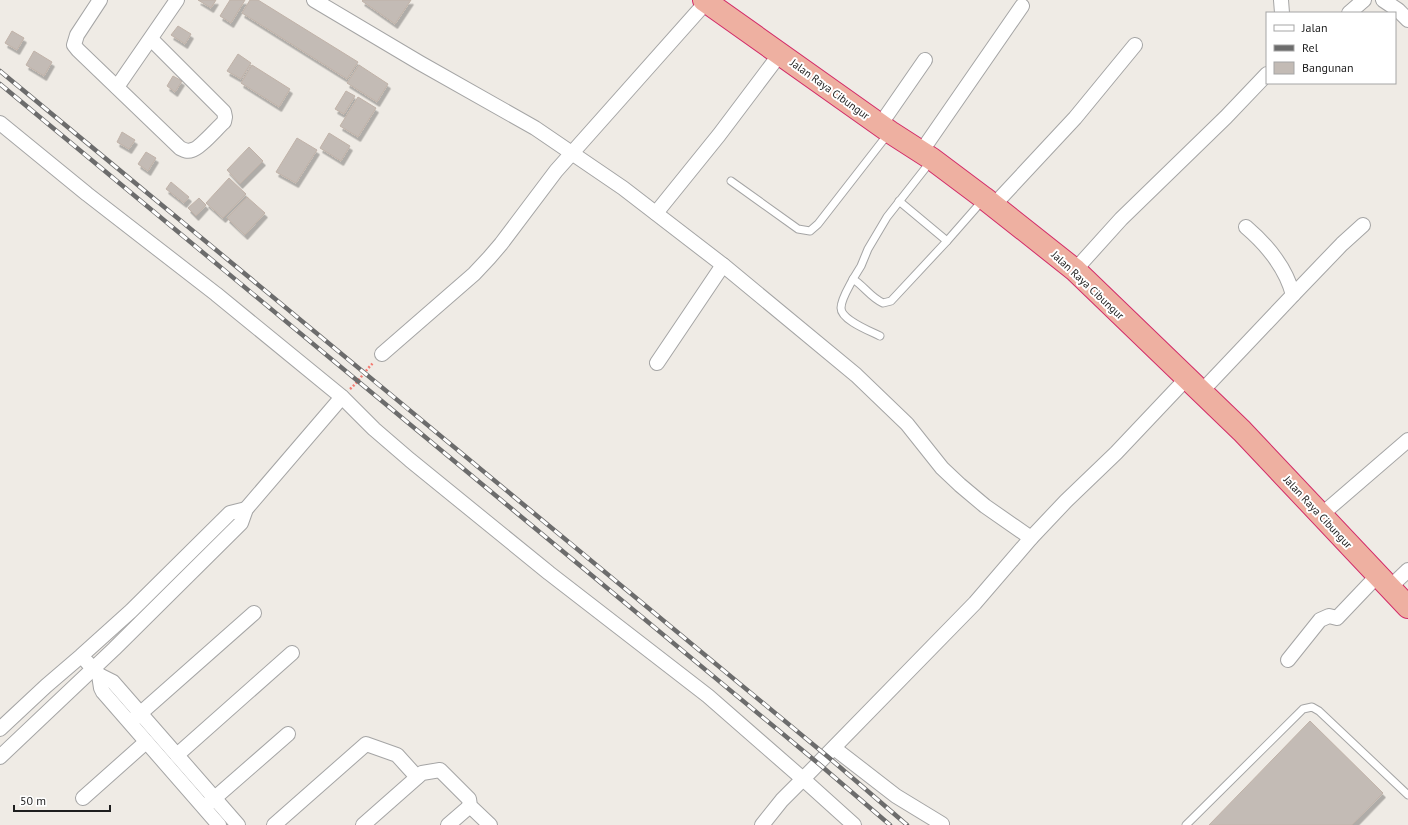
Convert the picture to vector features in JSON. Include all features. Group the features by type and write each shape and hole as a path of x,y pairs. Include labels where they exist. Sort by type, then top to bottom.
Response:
{"highway":[{"name":"Jalan Raya Cibungur","path":"706,1 885,129 927,156 989,202 1075,270 1242,431 1408,607"}],"street":[{"path":"100,0 77,34 74,45 180,148 193,150 224,122 224,112 151,39"},
{"path":"117,86 177,0"},
{"path":"314,0 420,63 535,128 623,188 774,306 871,389 907,424 942,468 960,485 985,506 1031,538"},
{"path":"1281,0 1282,12"},
{"path":"1351,12 1364,0"},
{"path":"1383,0 1398,10 1408,20"},
{"path":"382,354 474,274 489,258 506,238 556,171 706,1"},
{"path":"927,156 1022,6"},
{"path":"989,202 1075,118 1135,45"},
{"path":"656,213 719,135 780,54"},
{"path":"885,129 925,60"},
{"path":"1075,270 1121,219 1226,117 1266,75"},
{"path":"0,123 87,194 216,294 342,397 374,429 410,460 549,573 708,696 854,825"},
{"path":"762,825 782,800 975,603 1031,538 1066,501 1116,452 1194,385 1293,295 1342,244 1363,225"},
{"path":"1246,226 1257,236 1278,261 1290,283 1293,295"},
{"path":"657,363 723,265"},
{"path":"0,758 96,671 120,644 241,523 246,509 342,397"},
{"path":"1321,515 1408,440"},
{"path":"0,729 130,610 230,513 246,509"},
{"path":"1288,660 1320,620 1329,616 1337,618 1383,582 1408,570"},
{"path":"130,723 254,613"},
{"path":"177,755 292,653"},
{"path":"81,656 96,671 113,682 238,825"},
{"path":"96,671 103,692 219,825"},
{"path":"204,808 288,734"},
{"path":"83,798 146,742"},
{"path":"274,825 366,744 397,756 417,777"},
{"path":"834,748 896,796 942,824"},
{"path":"363,825 422,773 440,770 469,799 470,806 490,825"},
{"path":"448,825 470,806"}],"lane":[{"path":"731,181 798,229 810,231 818,224 885,129"},
{"path":"880,336 847,319 842,312 842,304 868,249 927,156"},
{"path":"899,201 947,241"},
{"path":"853,279 862,285 876,300 883,303 891,301 947,241 989,202"},
{"path":"1186,825 1303,709 1312,707 1319,711 1408,795"}],"path":[{"path":"342,397 359,381 364,373 382,354"}],"building":[{"path":"198,0 216,0 211,8"},
{"path":"230,0 245,0 231,23 220,16"},
{"path":"250,0 258,0 358,62 347,79 242,13"},
{"path":"411,0 395,24 362,1"},
{"path":"178,26 191,34 185,44 171,35"},
{"path":"12,31 24,38 17,50 5,43"},
{"path":"34,51 52,62 44,76 26,65"},
{"path":"238,54 251,63 241,79 227,71"},
{"path":"252,65 290,89 279,107 241,83"},
{"path":"359,65 388,84 377,102 347,83"},
{"path":"173,76 182,81 175,92 167,86"},
{"path":"346,91 355,96 344,114 335,109"},
{"path":"358,97 376,108 358,137 340,126"},
{"path":"122,132 135,140 129,149 117,142"},
{"path":"329,133 350,146 341,161 320,148"},
{"path":"297,138 317,150 296,183 276,172"},
{"path":"249,147 263,161 240,184 227,170"},
{"path":"146,152 156,158 148,171 138,164"},
{"path":"229,178 246,194 223,218 206,203"},
{"path":"171,182 189,197 184,203 166,189"},
{"path":"247,197 265,213 245,235 227,218"},
{"path":"199,198 206,205 196,216 188,208"},
{"path":"1310,721 1383,793 1352,825 1209,825"}],"railway":[{"path":"0,71 827,756 907,825"},
{"path":"0,84 819,764 890,825"}]}
